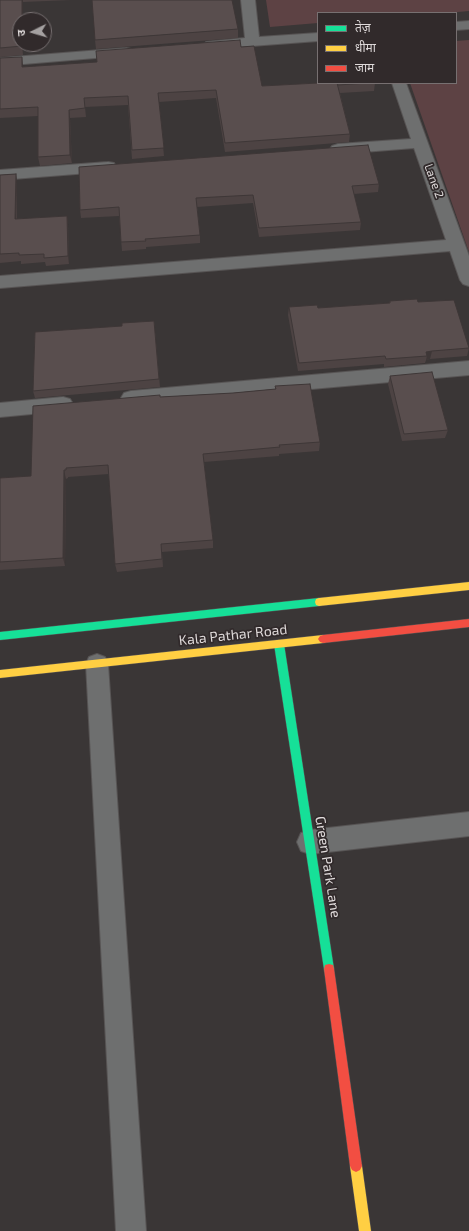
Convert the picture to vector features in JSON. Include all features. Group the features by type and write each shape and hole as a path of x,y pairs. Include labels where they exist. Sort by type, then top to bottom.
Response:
{"street":[{"path":"248,0 252,42"},
{"path":"457,26 469,26"},
{"path":"197,46 317,37"},
{"path":"0,62 142,51"},
{"name":"Lane 2","path":"399,84 469,280"},
{"path":"326,150 420,143"},
{"path":"0,175 124,166"},
{"path":"0,282 456,245"},
{"path":"110,400 469,368"},
{"path":"0,410 79,403"},
{"name":"Kala Pathar Road","path":"0,636 469,586"},
{"name":"Kala Pathar Road","path":"0,674 469,623"},
{"name":"Green Park Lane","path":"279,644 310,842 347,1095 365,1231"},
{"path":"97,664 131,1231"},
{"path":"310,842 469,824"}],"shaded area":[{"path":"266,0 469,0 469,11 317,12 317,23 270,27"},
{"path":"469,40 469,252 410,84 457,84 457,41"}],"building":[{"path":"0,0 22,0 22,12 12,12 12,47 0,48"},
{"path":"92,0 232,0 238,29 95,40"},
{"path":"240,40 241,47 254,46 262,86 317,83 337,84 350,134 225,143 216,90 158,93 164,148 132,150 128,96 84,98 85,108 69,110 70,155 38,157 38,107 0,109 0,58 22,57 22,67 97,62 96,51"},
{"path":"368,145 379,184 352,186 361,222 259,228 253,195 196,198 200,235 145,239 146,241 121,242 119,207 80,210 79,167"},
{"path":"16,174 15,219 67,216 68,256 44,258 44,254 0,254 0,175"},
{"path":"417,299 418,302 454,300 469,348 426,352 427,356 386,359 385,356 299,363 289,307 317,305 318,308 390,303 390,301"},
{"path":"154,321 159,379 33,391 35,332 122,326 122,323"},
{"path":"432,372 448,430 404,434 390,376"},
{"path":"310,384 320,442 203,454 213,540 161,544 162,559 115,564 108,465 66,468 66,470 64,470 63,558 0,562 0,478 31,476 33,406 160,395 160,397 233,393 276,389 275,386"}],"traffic: fast":[{"path":"0,636 319,602"},
{"path":"279,644 329,969"}],"traffic: slow":[{"path":"319,602 469,586"},
{"path":"0,674 323,639"},
{"path":"356,1166 365,1231"}],"traffic: jam":[{"path":"323,639 469,623"},
{"path":"329,969 356,1166"}]}
